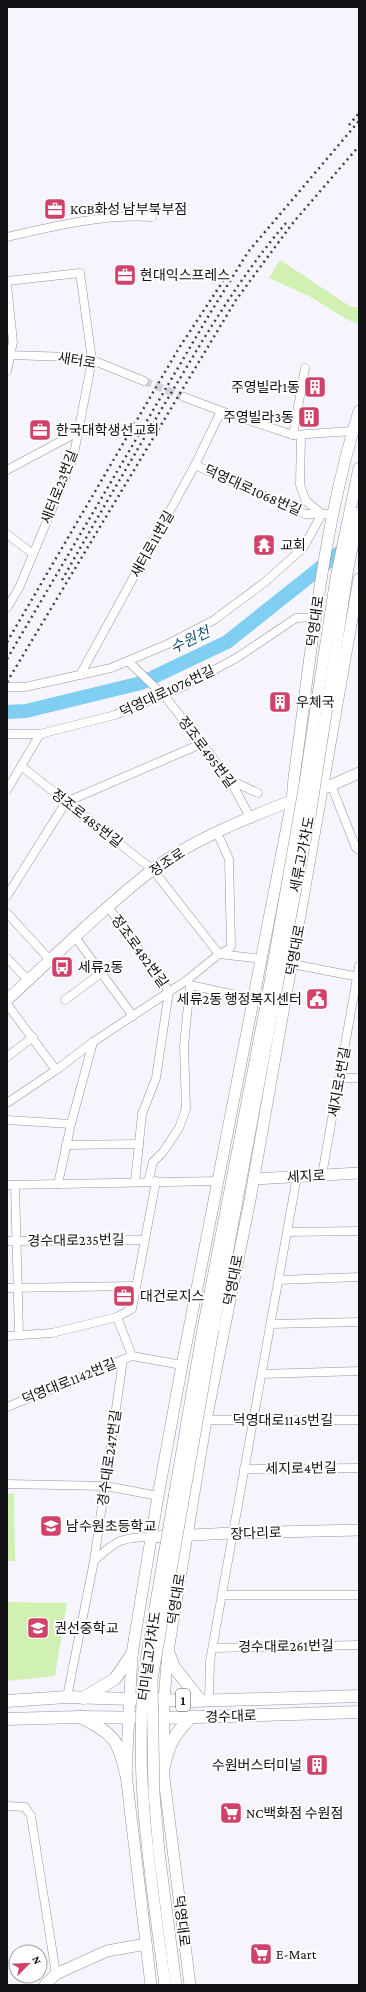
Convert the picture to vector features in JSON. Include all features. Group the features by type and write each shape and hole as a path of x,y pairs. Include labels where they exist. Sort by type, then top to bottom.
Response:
{"main road":[{"name":"덕영대로","path":"151,1985 126,1774 132,1654 153,1537 158,1496 182,1365 292,801 316,616 333,511 359,411"},
{"path":"355,509 359,468"},
{"name":"덕영대로","path":"322,701 336,578 347,520 355,509"},
{"name":"덕영대로","path":"322,701 352,566 355,509"},
{"path":"352,566 359,518"},
{"path":"320,590 347,520"},
{"name":"덕영대로","path":"190,1985 163,1770 163,1718 168,1651 206,1420 254,1179 292,964 327,787 358,582 352,566"},
{"name":"세류고가차도","path":"270,1006 305,783 322,701"},
{"name":"정조로","path":"7,1000 75,937 153,870 200,840 359,773"},
{"name":"덕영대로","path":"208,1330 270,1006"},
{"name":"세지로","path":"254,1179 359,1173"},
{"path":"212,1212 222,1260"},
{"path":"222,1260 245,1219"},
{"name":"터미널고가차도","path":"165,1985 142,1796 141,1731 143,1678 208,1330"},
{"name":"터미널고가차도","path":"176,1985 159,1852 154,1794 152,1679 208,1330"},
{"name":"장다리로","path":"153,1537 232,1533 359,1530"},
{"path":"168,1651 174,1667 205,1700"},
{"path":"82,1698 115,1679 132,1654"},
{"name":"경수대로","path":"7,1701 67,1698 205,1700 359,1696"},
{"name":"경수대로","path":"7,1719 80,1717 163,1718 359,1712"},
{"path":"163,1770 169,1745 177,1732 192,1716"},
{"path":"80,1717 111,1735 121,1752 126,1774"},
{"path":"44,1985 56,1974 106,1951 146,1944"}],"street":[{"path":"7,237 83,220 134,216 152,217"},
{"name":"새터로23번길","path":"7,281 80,273 92,360 73,459 19,588 7,608"},
{"path":"7,285 13,342 8,355 7,371"},
{"name":"새터로","path":"8,355 71,357 92,360 144,381"},
{"path":"7,687 26,687 130,665 214,620 265,582 303,548 322,514 306,501 300,485 297,435 305,368"},
{"path":"184,396 221,411 297,435 353,431"},
{"name":"새터로11번길","path":"80,675 195,465 221,411"},
{"path":"7,470 78,432"},
{"name":"덕영대로1068번길","path":"195,465 305,514 322,514 333,511"},
{"path":"7,534 33,554"},
{"name":"덕영대로1076번길","path":"7,734 40,734 115,715 159,693 182,687 238,657 296,618 316,616"},
{"name":"정조로495번길","path":"130,665 167,699 230,780 251,819"},
{"path":"7,790 40,734"},
{"path":"7,896 66,802 201,744"},
{"name":"정조로485번길","path":"21,766 153,870 219,954"},
{"path":"230,780 258,793"},
{"path":"327,787 356,848 359,850"},
{"path":"7,1103 56,1070 93,1042 169,991 189,982 219,954 229,949 231,946 229,859 217,833"},
{"name":"정조로482번길","path":"109,908 169,991 156,1078 142,1114 134,1182"},
{"path":"7,913 50,960"},
{"path":"75,937 133,1016"},
{"path":"219,954 262,959"},
{"path":"7,958 28,980"},
{"path":"292,964 358,977"},
{"name":"세지로5번길","path":"322,1175 359,966"},
{"path":"65,1000 102,973"},
{"path":"189,982 254,998"},
{"path":"7,1336 52,1333 117,1317 132,1309 145,1240 153,1162 163,1152 179,1128 186,1109 184,1046 189,982"},
{"path":"7,1004 33,1037 56,1070"},
{"path":"7,1057 33,1037"},
{"path":"58,1184 71,1124 93,1042"},
{"path":"339,1078 359,1078"},
{"path":"7,1120 71,1124"},
{"path":"66,1145 139,1144"},
{"name":"세지로4번길","path":"232,1533 297,1176"},
{"path":"19,1335 17,1241 11,1185 218,1181"},
{"path":"288,1232 359,1231"},
{"name":"경수대로235번길","path":"7,1241 145,1240"},
{"path":"279,1280 359,1277"},
{"path":"7,1288 136,1286"},
{"name":"덕영대로1142번길","path":"117,1317 132,1356"},
{"path":"271,1324 359,1322"},
{"name":"덕영대로1142번길","path":"7,1406 132,1356 182,1365"},
{"name":"경수대로247번길","path":"67,1698 94,1561 123,1360"},
{"path":"262,1374 359,1371"},
{"name":"덕영대로1145번길","path":"206,1420 359,1420"},
{"name":"세지로4번길","path":"244,1469 359,1468"},
{"path":"7,1484 106,1486 158,1496"},
{"path":"205,1700 210,1661 232,1533"},
{"path":"94,1561 111,1545 129,1537 153,1537"},
{"path":"222,1595 359,1595"},
{"name":"경수대로261번길","path":"213,1648 359,1645"},
{"path":"7,1806 25,1807 31,1816 56,1974"}],"green space":[{"path":"280,260 351,307 359,307 359,324 346,319 309,296 269,278"},
{"path":"14,1493 15,1561 7,1561 7,1494"},
{"path":"7,1602 67,1603 55,1676 7,1681"}],"waterway":[{"name":"수원천","path":"7,712 26,711 141,683 227,642 349,545"}],"tunnel":[{"path":"144,381 184,397"}],"railway":[{"path":"349,125 359,113"},
{"path":"7,659 209,315 248,252 359,121"},
{"path":"7,682 236,300 292,224 359,146"},
{"path":"62,580 121,477 206,335 257,259 286,223"},
{"path":"7,642 179,348 229,272"}],"place":[{"name":"KGB화성 남부북부점","path":"55,209"},
{"name":"현대익스프레스","path":"125,275"},
{"name":"주영빌라1동","path":"315,387"},
{"name":"주영빌라3동","path":"309,417"},
{"name":"한국대학생선교회","path":"40,430"},
{"name":"교회","path":"264,545"},
{"name":"우체국","path":"280,702"},
{"name":"세류2동","path":"62,967"},
{"name":"세류2동 행정복지센터","path":"317,999"},
{"name":"대건로지스","path":"124,1296"},
{"name":"남수원초등학교","path":"51,1526"},
{"name":"권선중학교","path":"38,1628"},
{"name":"수원버스터미널","path":"317,1765"},
{"name":"NC백화점 수원점","path":"231,1813"},
{"name":"E-Mart","path":"261,1954"}]}
